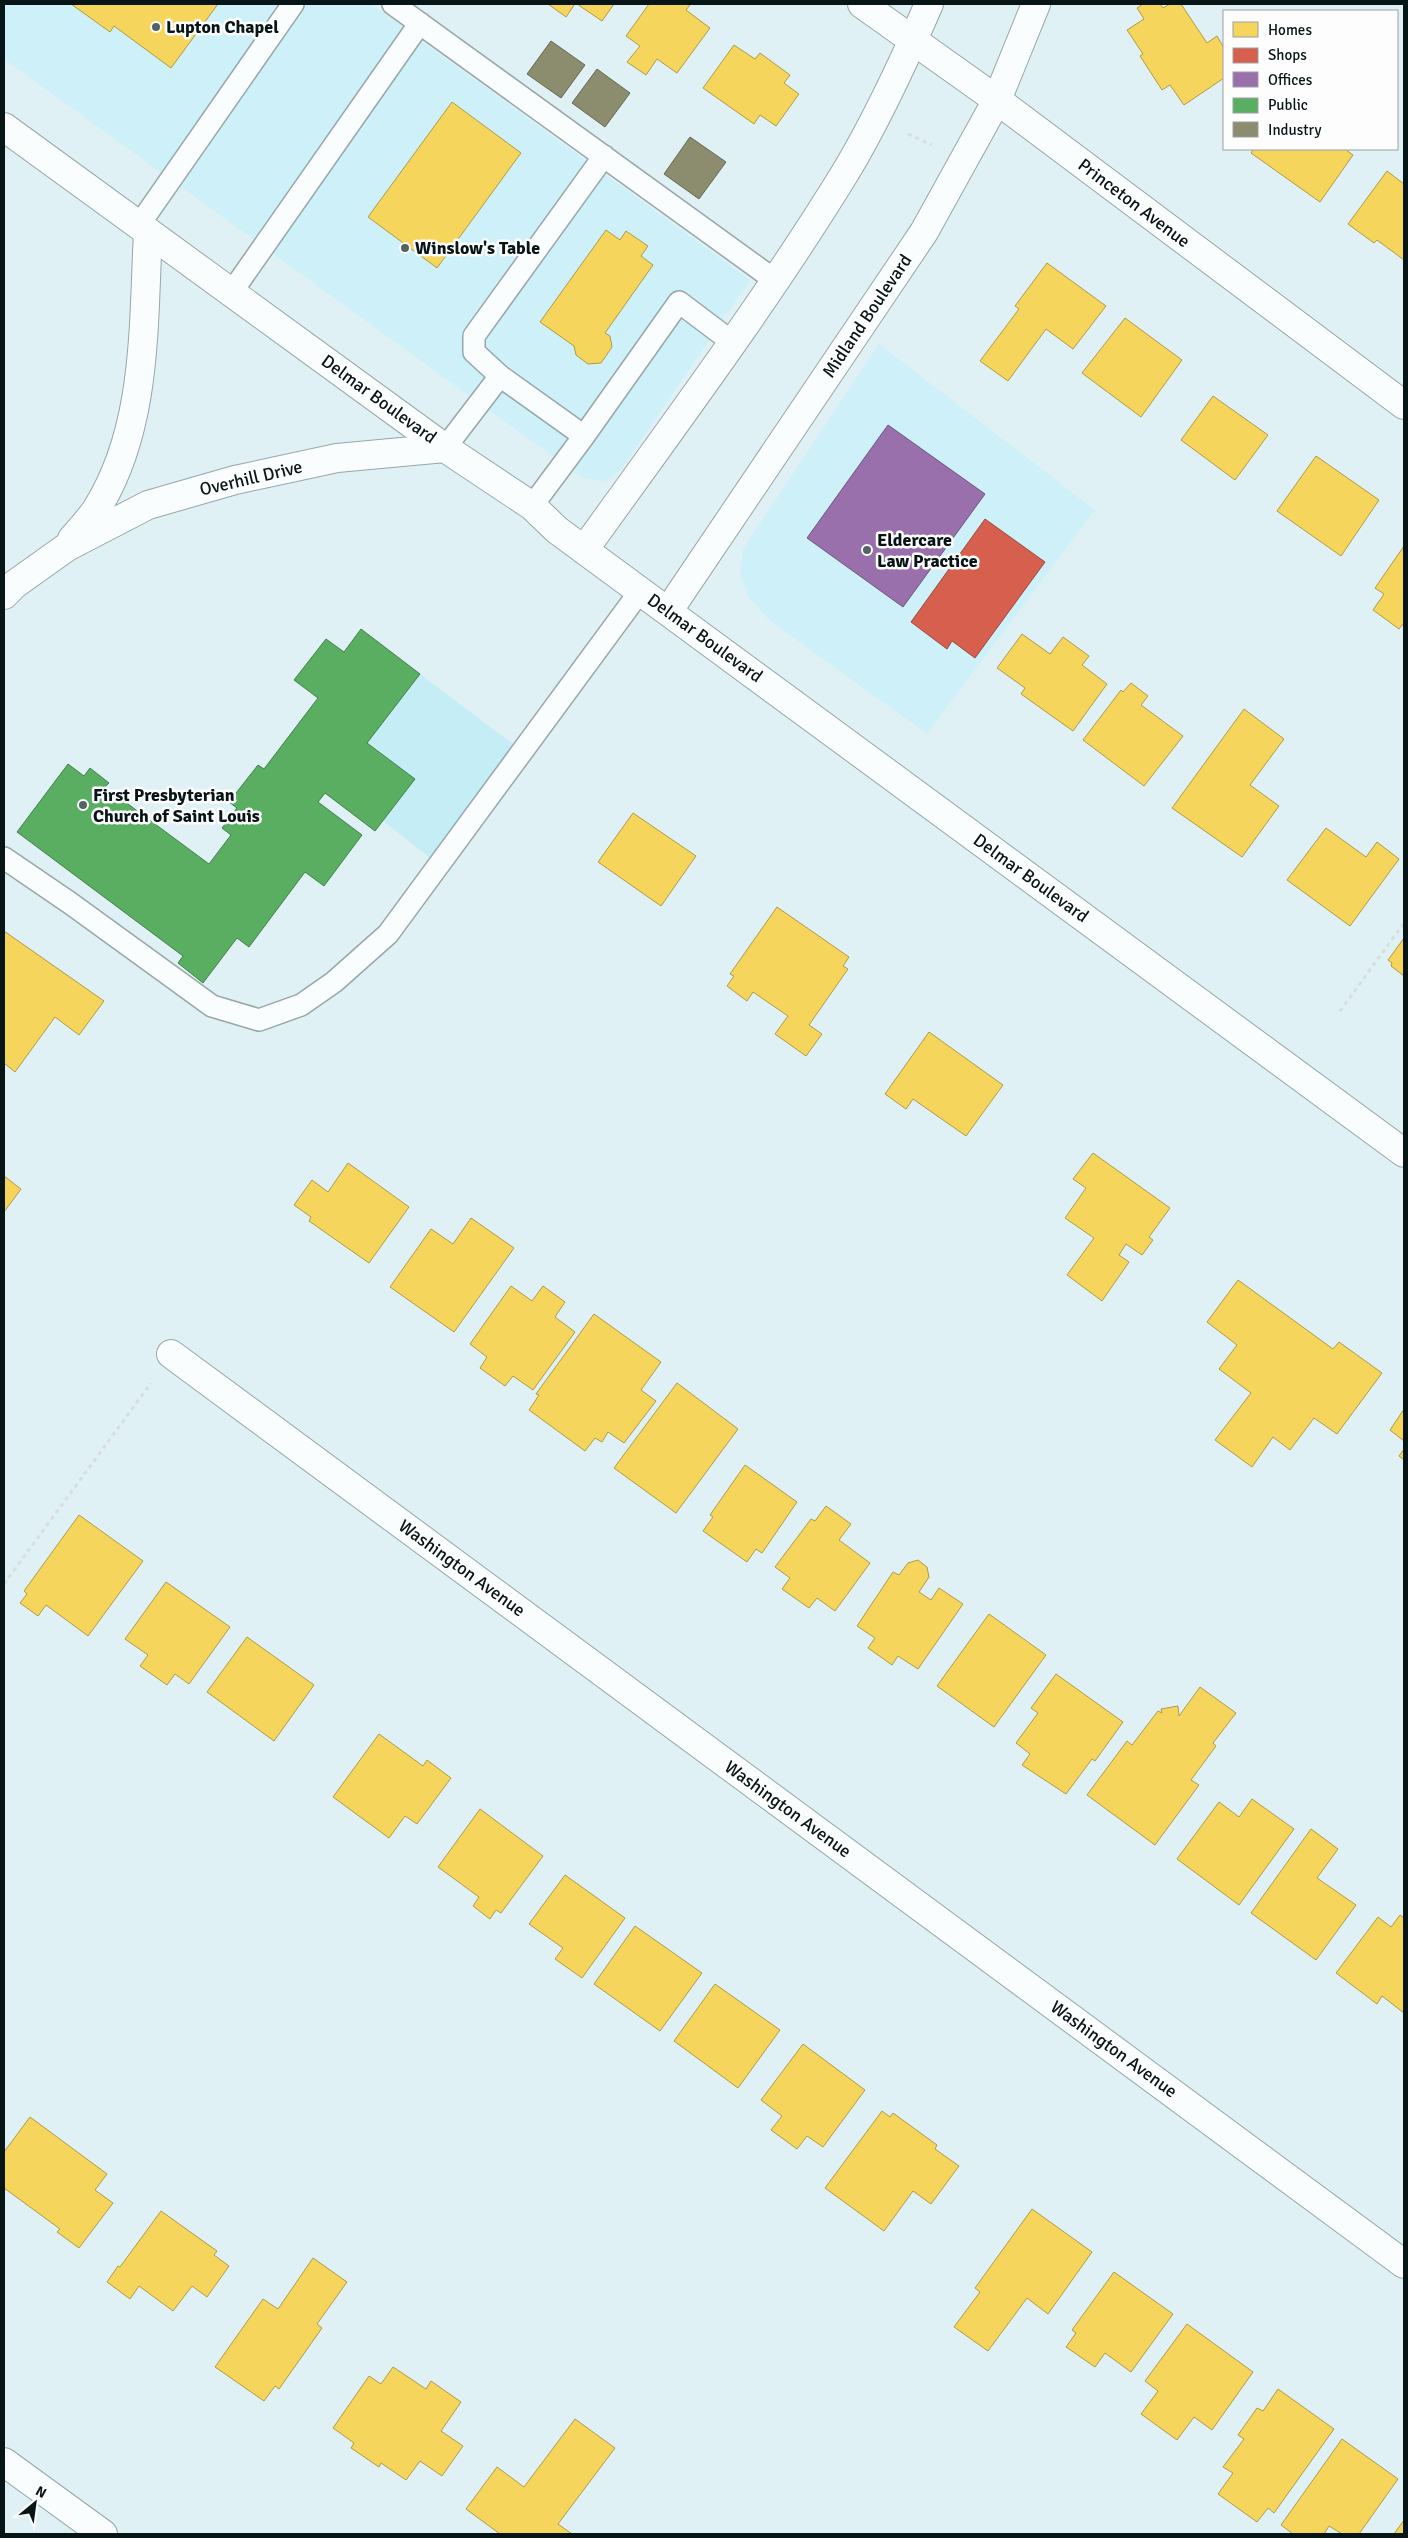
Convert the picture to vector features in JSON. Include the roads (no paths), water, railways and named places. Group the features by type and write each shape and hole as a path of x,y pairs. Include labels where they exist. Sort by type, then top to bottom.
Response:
{"street":[{"name":"Princeton Avenue","path":"862,4 997,100 1404,405"},
{"path":"584,550 776,281 846,171 913,41 929,4"},
{"name":"Midland Boulevard","path":"669,610 924,232 997,100 1036,4"},
{"name":"Delmar Boulevard","path":"4,127 446,448 532,506 557,530 669,610 1404,1153"},
{"name":"Overhill Drive","path":"66,546 96,509 119,461 135,408 142,345 144,229"},
{"name":"Overhill Drive","path":"4,595 15,584 66,546 148,505 235,480 337,458 446,448"},
{"name":"Washington Avenue","path":"172,1354 1404,2264"},
{"path":"4,2462 103,2534"}],"lane":[{"path":"144,229 293,4"},
{"path":"392,4 776,281"},
{"path":"231,293 420,24"},
{"path":"584,436 500,376 474,352 474,336 604,156"},
{"path":"532,506 679,302 732,342"},
{"path":"446,448 500,376"},
{"path":"4,858 70,903 212,1006 259,1020 301,1005 334,982 388,934 641,590"}],"place":[{"name":"Lupton Chapel","path":"156,27"},
{"name":"Winslow's Table","path":"405,248"},
{"name":"Eldercare Law Practice","path":"867,550"},
{"name":"First Presbyterian Church of Saint Louis","path":"83,805"}]}
